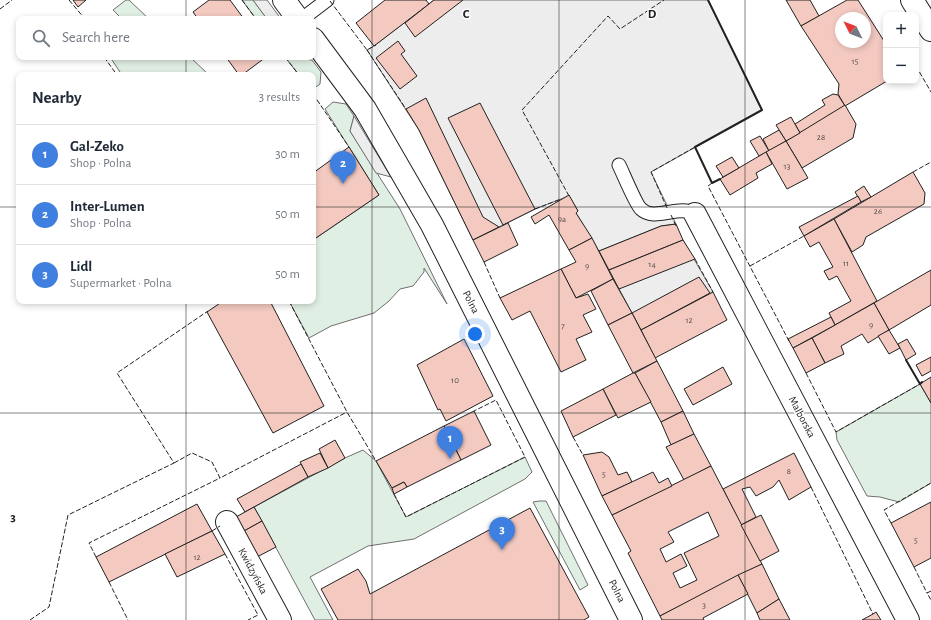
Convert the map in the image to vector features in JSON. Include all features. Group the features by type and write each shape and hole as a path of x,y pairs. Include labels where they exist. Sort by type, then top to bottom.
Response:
{"street":[{"path":"284,0 296,16"},
{"path":"912,0 931,30"},
{"name":"Polna","path":"316,43 365,109 432,225 631,620"},
{"name":"Malborska","path":"695,214 908,620"},
{"name":"Kwidzyńska","path":"227,522 280,620"}],"lane":[{"path":"306,16 327,0"},
{"path":"619,165 641,209 652,214 684,210 695,214"}],"green space":[{"path":"126,0 129,0 146,16 119,16 113,10"},
{"path":"242,0 253,0 265,16 254,16"},
{"path":"112,60 193,60 206,72 120,72"},
{"path":"287,60 312,60 321,72 320,84 316,87 316,72 297,72"},
{"path":"333,102 346,104 354,116 350,131 400,209 447,304 424,268 424,272 413,286 400,289 389,301 374,313 331,326 309,338 291,304 316,304 316,238 379,195 325,109"},
{"path":"920,384 931,403 931,483 899,502 880,497 867,496 837,440 836,432"},
{"path":"363,450 376,461 406,517 525,457 532,472 525,479 414,539 368,546 310,577 333,620 315,620 254,507 345,458"},
{"path":"546,501 588,585 580,590 533,502"}],"shaded area":[{"path":"253,0 267,0 279,16 265,16"},
{"path":"434,0 708,0 762,110 651,172 676,224 661,226 599,251 576,213 578,211 569,196 535,209 473,240 419,130 367,50"},
{"path":"354,116 391,177 376,173 350,131"},
{"path":"683,240 713,292 641,330 609,270"}],"building":[{"path":"73,0 86,0 78,7"},
{"path":"209,0 230,0 242,16 196,16 193,12"},
{"path":"385,0 426,0 429,4 374,46 356,23"},
{"path":"434,0 463,0 415,37 405,23"},
{"path":"786,0 810,0 819,16 801,26"},
{"path":"847,0 858,0 866,12 835,12 835,48 871,48 871,20 883,39 883,83 845,106 838,94 839,84 801,26"},
{"path":"398,41 405,51 401,54 417,76 400,89 376,58"},
{"path":"228,60 262,60 246,72 237,72"},
{"path":"833,94 838,95 845,106 800,133 795,124 825,105 822,100"},
{"path":"426,98 483,217 499,227 473,240 419,130 406,109"},
{"path":"480,103 535,209 503,225 448,118"},
{"path":"845,105 856,124 853,138 802,168 786,141"},
{"path":"791,117 800,133 786,141 776,125"},
{"path":"779,130 786,141 769,151 763,139"},
{"path":"760,136 769,151 759,156 750,141"},
{"path":"786,141 808,178 787,189 766,152"},
{"path":"349,147 379,195 316,238 316,171"},
{"path":"766,152 772,164 756,173 758,178 730,195 720,179"},
{"path":"732,157 739,168 723,177 716,166"},
{"path":"913,172 925,193 924,204 866,237 863,245 852,252 834,219"},
{"path":"864,186 871,197 861,202 855,192"},
{"path":"569,195 578,211 576,213 592,238 569,250 549,215 535,224 531,217"},
{"path":"858,196 861,202 804,236 799,227"},
{"path":"834,219 877,301 835,325 829,313 851,301 837,276 829,280 824,271 833,267 819,242 810,247 804,236"},
{"path":"508,223 518,245 484,262 473,240"},
{"path":"676,224 683,240 609,270 599,251 661,226"},
{"path":"592,238 613,279 576,298 561,269 576,262 569,250"},
{"path":"683,240 695,259 619,289 609,270"},
{"path":"561,269 576,298 588,294 596,309 583,315 592,332 576,339 586,360 561,372 530,311 512,320 500,298"},
{"path":"931,270 931,305 889,330 874,303"},
{"path":"699,277 710,293 641,330 632,313"},
{"path":"613,279 632,313 608,325 591,291"},
{"path":"713,292 727,320 655,358 641,330"},
{"path":"874,303 889,330 868,343 862,334 841,346 844,354 825,363 812,338"},
{"path":"219,304 272,304 324,406 273,433 207,312"},
{"path":"632,313 657,361 633,373 608,325"},
{"path":"831,317 835,325 793,348 788,339"},
{"path":"889,330 900,348 889,354 878,336"},
{"path":"812,338 825,363 806,373 793,348"},
{"path":"464,339 493,396 446,421 440,409 438,410 417,365"},
{"path":"907,339 916,354 906,360 898,344"},
{"path":"931,357 931,371 922,376 916,365"},
{"path":"657,361 683,411 661,422 635,373"},
{"path":"723,367 732,384 693,405 684,389"},
{"path":"635,373 651,402 618,418 603,389"},
{"path":"931,377 931,403 920,384"},
{"path":"603,389 616,415 573,437 561,411"},
{"path":"474,411 491,445 461,460 444,426"},
{"path":"683,411 694,434 671,445 661,422"},
{"path":"444,426 461,460 407,487 404,482 392,488 376,461"},
{"path":"694,434 711,466 684,480 666,447"},
{"path":"335,440 345,458 328,468 319,449"},
{"path":"602,452 609,457 618,475 627,472 632,482 602,496 583,455"},
{"path":"320,453 328,468 308,477 300,462"},
{"path":"794,453 811,487 789,500 779,480 773,487 756,496 750,487 742,489 756,517 741,525 723,489"},
{"path":"301,464 308,477 245,512 237,499"},
{"path":"711,466 762,564 660,616 628,553 631,551 612,515","holes":["708,512 719,536 684,553 697,580 680,588 673,573 687,566 681,554 666,562 660,549 674,542 668,532"]},
{"path":"653,472 659,483 668,478 672,486 612,515 602,496"},
{"path":"404,482 407,487 394,494 392,488"},
{"path":"931,502 931,558 914,567 891,523"},
{"path":"197,504 212,531 109,582 96,557"},
{"path":"254,507 262,521 244,531 236,517"},
{"path":"530,508 589,617 584,620 338,620 321,589 358,569 366,581 370,594"},
{"path":"761,515 779,551 760,561 741,525"},
{"path":"262,521 276,547 257,557 244,531"},
{"path":"212,531 225,554 177,577 165,554"},
{"path":"762,564 779,599 757,613 738,575"},
{"path":"738,575 748,594 703,618 704,620 662,620 660,616"},
{"path":"779,599 790,620 760,620 757,613"},
{"path":"876,612 881,620 862,620 873,614"}],"fence":[{"path":"0,9 12,0"},
{"path":"69,0 82,16"},
{"path":"242,0 254,16"},
{"path":"569,196 522,110 608,16 620,29 664,0"},
{"path":"330,1 367,50 376,45"},
{"path":"367,50 406,109"},
{"path":"106,60 115,72"},
{"path":"287,60 297,72"},
{"path":"919,71 931,92"},
{"path":"316,98 349,147"},
{"path":"667,208 651,172 695,147"},
{"path":"913,172 931,162"},
{"path":"712,183 708,186 789,341"},
{"path":"535,209 561,199"},
{"path":"671,215 676,226"},
{"path":"750,266 804,236"},
{"path":"695,259 713,292"},
{"path":"484,262 500,298"},
{"path":"291,304 347,412 376,461"},
{"path":"30,620 49,607 68,515 174,463 117,373 208,311"},
{"path":"806,373 836,432 920,384"},
{"path":"394,494 406,517 525,457 496,400 474,411"},
{"path":"174,463 192,453 212,462 220,478 347,412"},
{"path":"573,437 583,455"},
{"path":"96,557 89,543 220,478"},
{"path":"891,523 884,510 931,483"},
{"path":"811,487 873,614"},
{"path":"212,531 220,526"},
{"path":"225,554 258,615 248,620"},
{"path":"914,567 927,593"},
{"path":"109,582 128,620"},
{"path":"931,591 927,593 931,600"}],"wall":[{"path":"708,0 762,110 695,147 712,183 720,179"},
{"path":"906,360 920,384 922,382"}],"place":[{"name":"Inter-Lumen","path":"343,184"},
{"name":"Gal-Zeko","path":"450,459"},
{"name":"Lidl","path":"502,550"}]}
